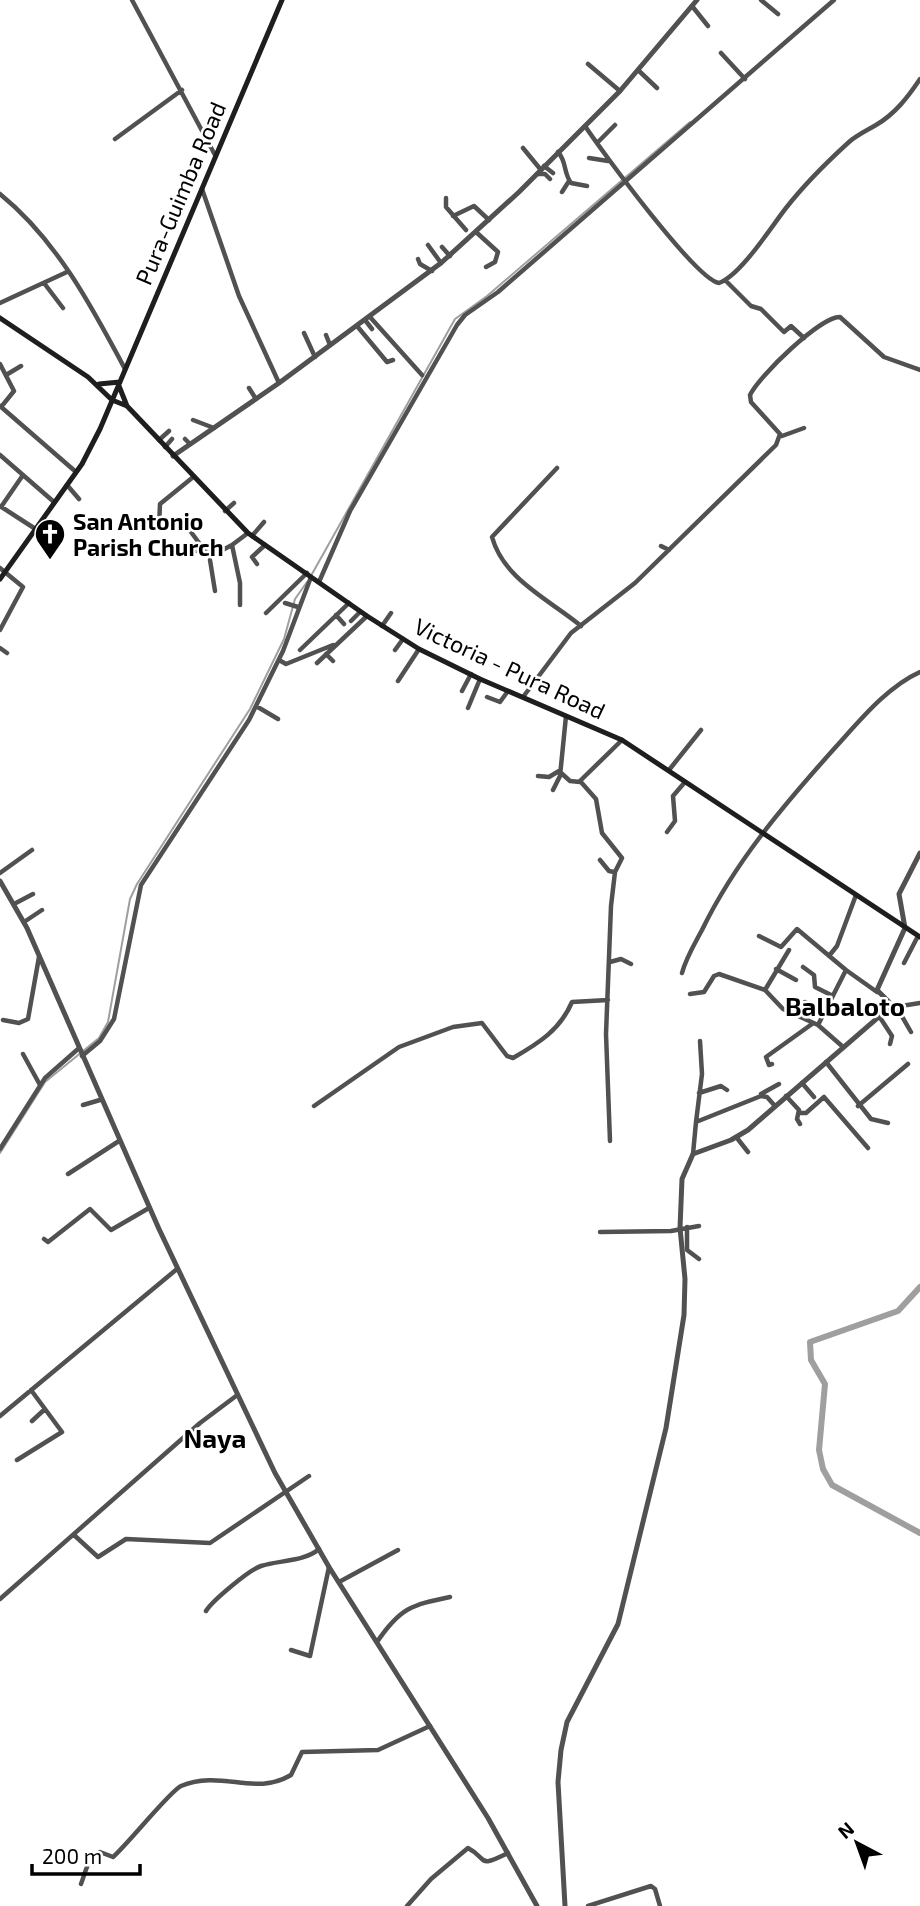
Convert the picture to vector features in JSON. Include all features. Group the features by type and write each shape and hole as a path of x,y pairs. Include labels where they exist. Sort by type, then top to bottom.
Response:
{"main road":[{"name":"Pura-Guimba Road","path":"0,579 2,570 76,472 120,382 282,0"},
{"path":"0,318 98,384 111,400"},
{"path":"98,384 120,382 120,392 127,406"},
{"name":"Victoria - Pura Road","path":"111,400 127,406 192,478 250,535 360,612 419,649 480,679 622,740 919,937"}],"street":[{"path":"132,0 215,155"},
{"path":"173,456 187,442 214,428 330,346 340,343 357,326 450,256 620,91 697,0"},
{"path":"761,0 778,14"},
{"path":"319,582 350,511 462,317 498,292 834,0"},
{"path":"692,6 708,26"},
{"path":"721,54 745,79"},
{"path":"588,64 620,91"},
{"path":"638,70 657,88"},
{"path":"585,125 624,181 705,275 716,283 726,280 825,166 862,132 889,116 908,98 920,79"},
{"path":"115,139 182,90"},
{"path":"598,142 615,125"},
{"path":"523,148 550,179"},
{"path":"558,152 565,161 569,181 562,192"},
{"path":"589,158 608,161"},
{"path":"540,170 553,173"},
{"path":"569,181 587,186"},
{"path":"201,187 239,296 279,383"},
{"path":"0,194 27,216 68,272 91,306 125,369"},
{"path":"446,198 446,207 466,230"},
{"path":"453,216 474,206 488,220"},
{"path":"476,232 498,252 495,262 486,267"},
{"path":"428,245 441,263"},
{"path":"442,247 450,256"},
{"path":"418,259 420,264 432,271"},
{"path":"0,303 68,272"},
{"path":"726,280 751,306 761,309 784,332 792,326 804,338"},
{"path":"44,283 63,309"},
{"path":"782,436 751,402 750,395 769,368 832,318 840,317 884,357 920,370"},
{"path":"368,319 372,329"},
{"path":"368,319 422,375"},
{"path":"357,326 388,363 393,360"},
{"path":"304,333 315,357"},
{"path":"326,335 330,346"},
{"path":"0,364 14,391 0,407 76,472"},
{"path":"6,375 21,366"},
{"path":"249,388 256,399"},
{"path":"193,420 214,428"},
{"path":"523,697 555,652 581,626 635,583 782,436 804,428"},
{"path":"159,440 169,431"},
{"path":"165,447 172,439"},
{"path":"0,456 54,502"},
{"path":"557,468 492,537 502,558 525,585 581,626"},
{"path":"23,475 0,506 34,528"},
{"path":"159,527 160,504 192,478"},
{"path":"67,485 79,499"},
{"path":"216,503 224,497"},
{"path":"225,512 234,503"},
{"path":"215,591 208,561 215,554 250,535 264,522"},
{"path":"191,532 205,552"},
{"path":"232,545 240,583 240,605"},
{"path":"257,564 252,557 265,545"},
{"path":"661,546 669,550"},
{"path":"176,550 215,554"},
{"path":"0,630 23,587 2,570"},
{"path":"81,1057 100,1041 114,1019 136,899 141,885 256,706 279,660 309,575"},
{"path":"266,613 309,575"},
{"path":"285,603 298,607"},
{"path":"300,650 349,603"},
{"path":"351,621 360,612"},
{"path":"382,625 391,613"},
{"path":"336,615 344,624"},
{"path":"317,663 367,616"},
{"path":"394,650 403,639"},
{"path":"279,660 286,664 337,644"},
{"path":"0,648 7,653"},
{"path":"398,681 419,649"},
{"path":"326,654 333,661"},
{"path":"682,974 688,956 722,890 762,832 861,720 906,680 920,673"},
{"path":"462,691 471,674"},
{"path":"468,708 480,679"},
{"path":"487,697 503,702 508,691"},
{"path":"256,706 278,719"},
{"path":"553,790 560,773 566,716"},
{"path":"668,770 701,730"},
{"path":"580,782 622,740"},
{"path":"538,776 549,777 560,773"},
{"path":"560,773 570,780 580,782 596,799 602,833 622,858 614,873 608,1000 610,1141"},
{"path":"667,832 675,821 673,796 686,781"},
{"path":"0,873 32,850"},
{"path":"877,992 905,928 899,894 920,853"},
{"path":"600,860 608,871 614,873"},
{"path":"0,881 24,922 100,1100 236,1396 286,1492 329,1567 431,1726 508,1853 537,1906"},
{"path":"14,904 33,894"},
{"path":"829,956 837,946 856,895"},
{"path":"24,922 42,910"},
{"path":"759,936 781,947 795,929 894,1006 911,1032"},
{"path":"904,962 919,937"},
{"path":"765,990 789,950"},
{"path":"3,1020 19,1023 28,1019 39,957"},
{"path":"610,962 621,960 631,964"},
{"path":"803,967 814,975 815,987 833,996"},
{"path":"776,968 796,980"},
{"path":"772,1064 769,1065 766,1057 815,1024 825,1012 846,970"},
{"path":"690,994 704,992 714,976 719,974 765,990 783,1009 815,1024 842,1046"},
{"path":"314,1106 394,1050 453,1027 482,1023 508,1056 513,1058 550,1036 566,1018 572,1002 608,1000"},
{"path":"805,1002 825,1012"},
{"path":"693,1154 737,1138 842,1046 894,1006 920,1003"},
{"path":"879,1016 892,1036 890,1044"},
{"path":"565,1906 558,1782 562,1742 575,1704 618,1624 666,1427 684,1315 682,1179 693,1154 702,1074 700,1041"},
{"path":"0,1149 53,1069 78,1049"},
{"path":"23,1054 40,1086"},
{"path":"825,1062 872,1120 888,1123"},
{"path":"858,1106 908,1064"},
{"path":"802,1082 814,1097"},
{"path":"751,1100 779,1084"},
{"path":"699,1093 722,1086 726,1090"},
{"path":"696,1122 765,1096 775,1106"},
{"path":"786,1096 799,1113 800,1124"},
{"path":"799,1113 806,1113 824,1097 868,1148"},
{"path":"83,1105 100,1100"},
{"path":"737,1138 748,1152"},
{"path":"68,1174 119,1141"},
{"path":"44,1239 48,1242 60,1236 90,1209 111,1230 149,1208"},
{"path":"600,1232 671,1231 699,1226"},
{"path":"684,1227 687,1250 699,1259"},
{"path":"0,1416 177,1269"},
{"path":"17,1460 62,1432 31,1390"},
{"path":"0,1599 200,1423 236,1396"},
{"path":"32,1421 45,1409"},
{"path":"74,1535 98,1557 126,1539 207,1545 309,1476"},
{"path":"206,1611 216,1598 258,1567 309,1555 319,1549"},
{"path":"339,1582 398,1550"},
{"path":"291,1650 310,1656 329,1567"},
{"path":"377,1642 402,1611 416,1604 450,1597"},
{"path":"81,1884 88,1861 100,1852 113,1857 178,1787 208,1780 232,1779 253,1786 274,1783 291,1775 302,1752 378,1750 431,1726"},
{"path":"407,1906 431,1879 468,1848 479,1860 487,1862 508,1853"},
{"path":"588,1906 651,1886 655,1889 660,1906"}],"waterway":[{"path":"312,574 455,319 487,296 690,122"},
{"path":"0,1153 45,1082 99,1038 108,1022 130,899 250,709 284,639 295,599 307,582"},
{"path":"920,1287 898,1311 810,1342 811,1360 825,1384 819,1450 823,1469 832,1485 920,1533"}],"place":[{"name":"San Antonio Parish Church","path":"50,561"}],"district":[{"name":"Balbaloto","path":"845,1005"},
{"name":"Naya","path":"215,1437"}]}
